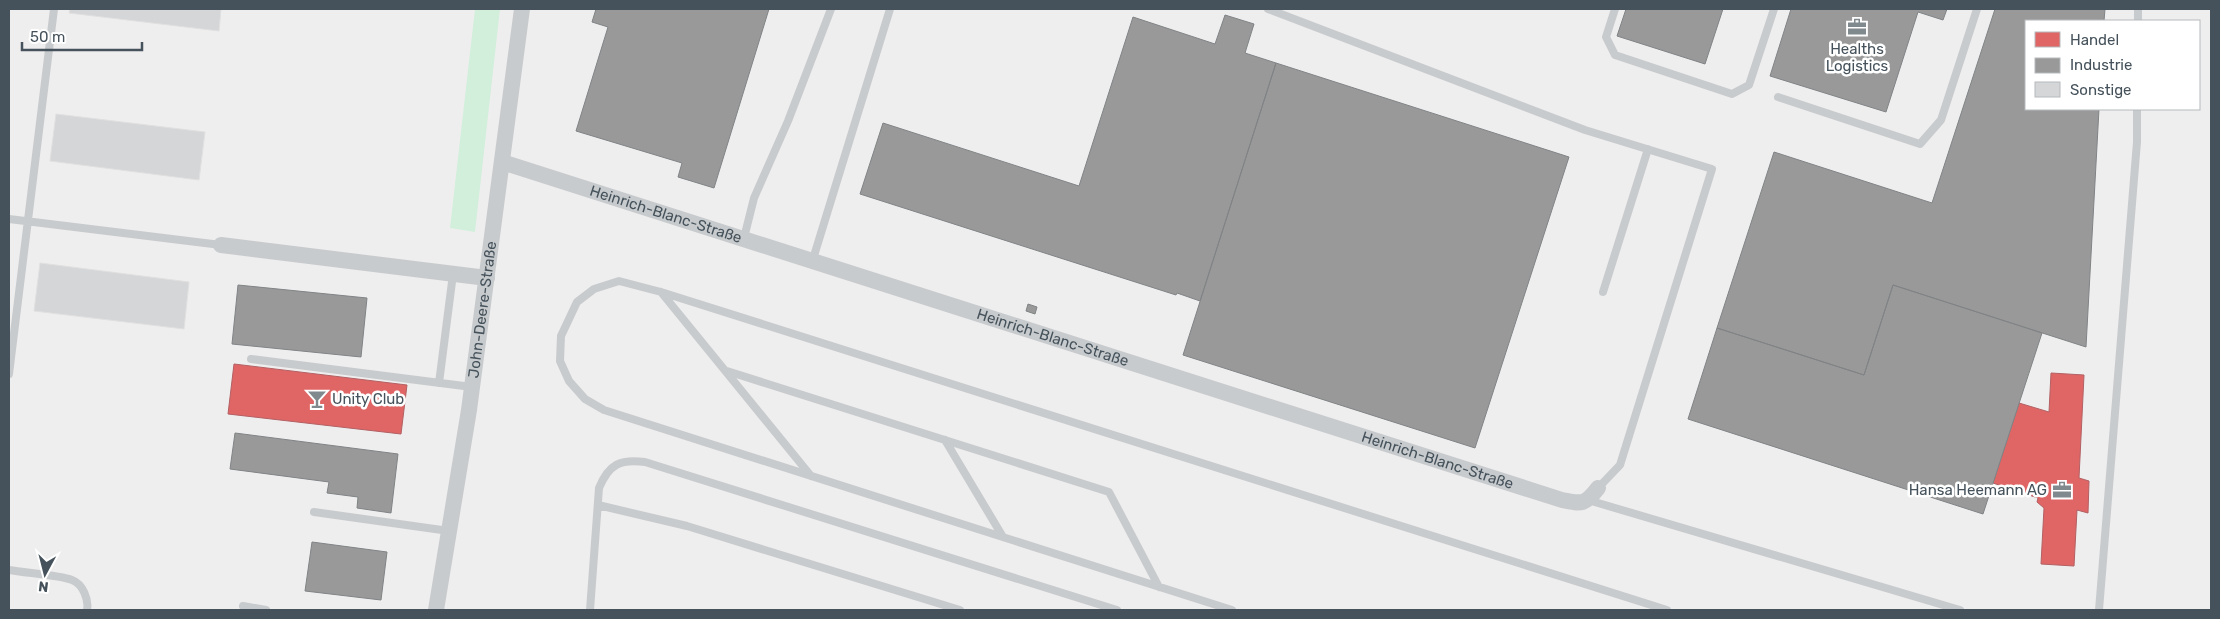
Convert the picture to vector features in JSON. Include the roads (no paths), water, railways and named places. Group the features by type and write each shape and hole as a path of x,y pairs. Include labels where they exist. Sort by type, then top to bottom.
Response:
{"street":[{"name":"John-Deere-Straße","path":"436,610 472,387 522,9"},
{"name":"Heinrich-Blanc-Straße","path":"502,162 813,259 1562,500 1583,503 1593,494"},
{"path":"221,245 487,278"}],"lane":[{"path":"9,374 54,9"},
{"path":"744,238 754,198 788,121 831,9"},
{"path":"813,259 890,9"},
{"path":"1268,9 1585,130 1712,169 1620,465 1593,494 1960,610"},
{"path":"1615,9 1606,37 1615,55 1732,94 1749,85 1774,9"},
{"path":"1778,97 1920,144 1940,120 1977,9"},
{"path":"2099,610 2137,142 2137,110"},
{"path":"1603,292 1648,150"},
{"path":"9,219 221,245"},
{"path":"439,383 453,274"},
{"path":"1232,610 604,410 584,399 569,381 560,361 561,336 576,302 594,290 619,281 661,292 1667,610"},
{"path":"661,292 811,476"},
{"path":"251,359 472,387"},
{"path":"726,372 1109,492 1159,587"},
{"path":"945,440 1004,537"},
{"path":"590,610 599,488 605,474 609,470 628,460 645,462 1117,610"},
{"path":"598,506 687,526 960,610"},
{"path":"314,512 450,531"},
{"path":"9,570 74,580 82,589 88,604 87,610"},
{"path":"242,606 266,610"}],"place":[{"name":"Healths Logistics","path":"1857,27"},
{"name":"Unity Club","path":"317,399"},
{"name":"Hansa Heemann AG","path":"2062,490"}]}
